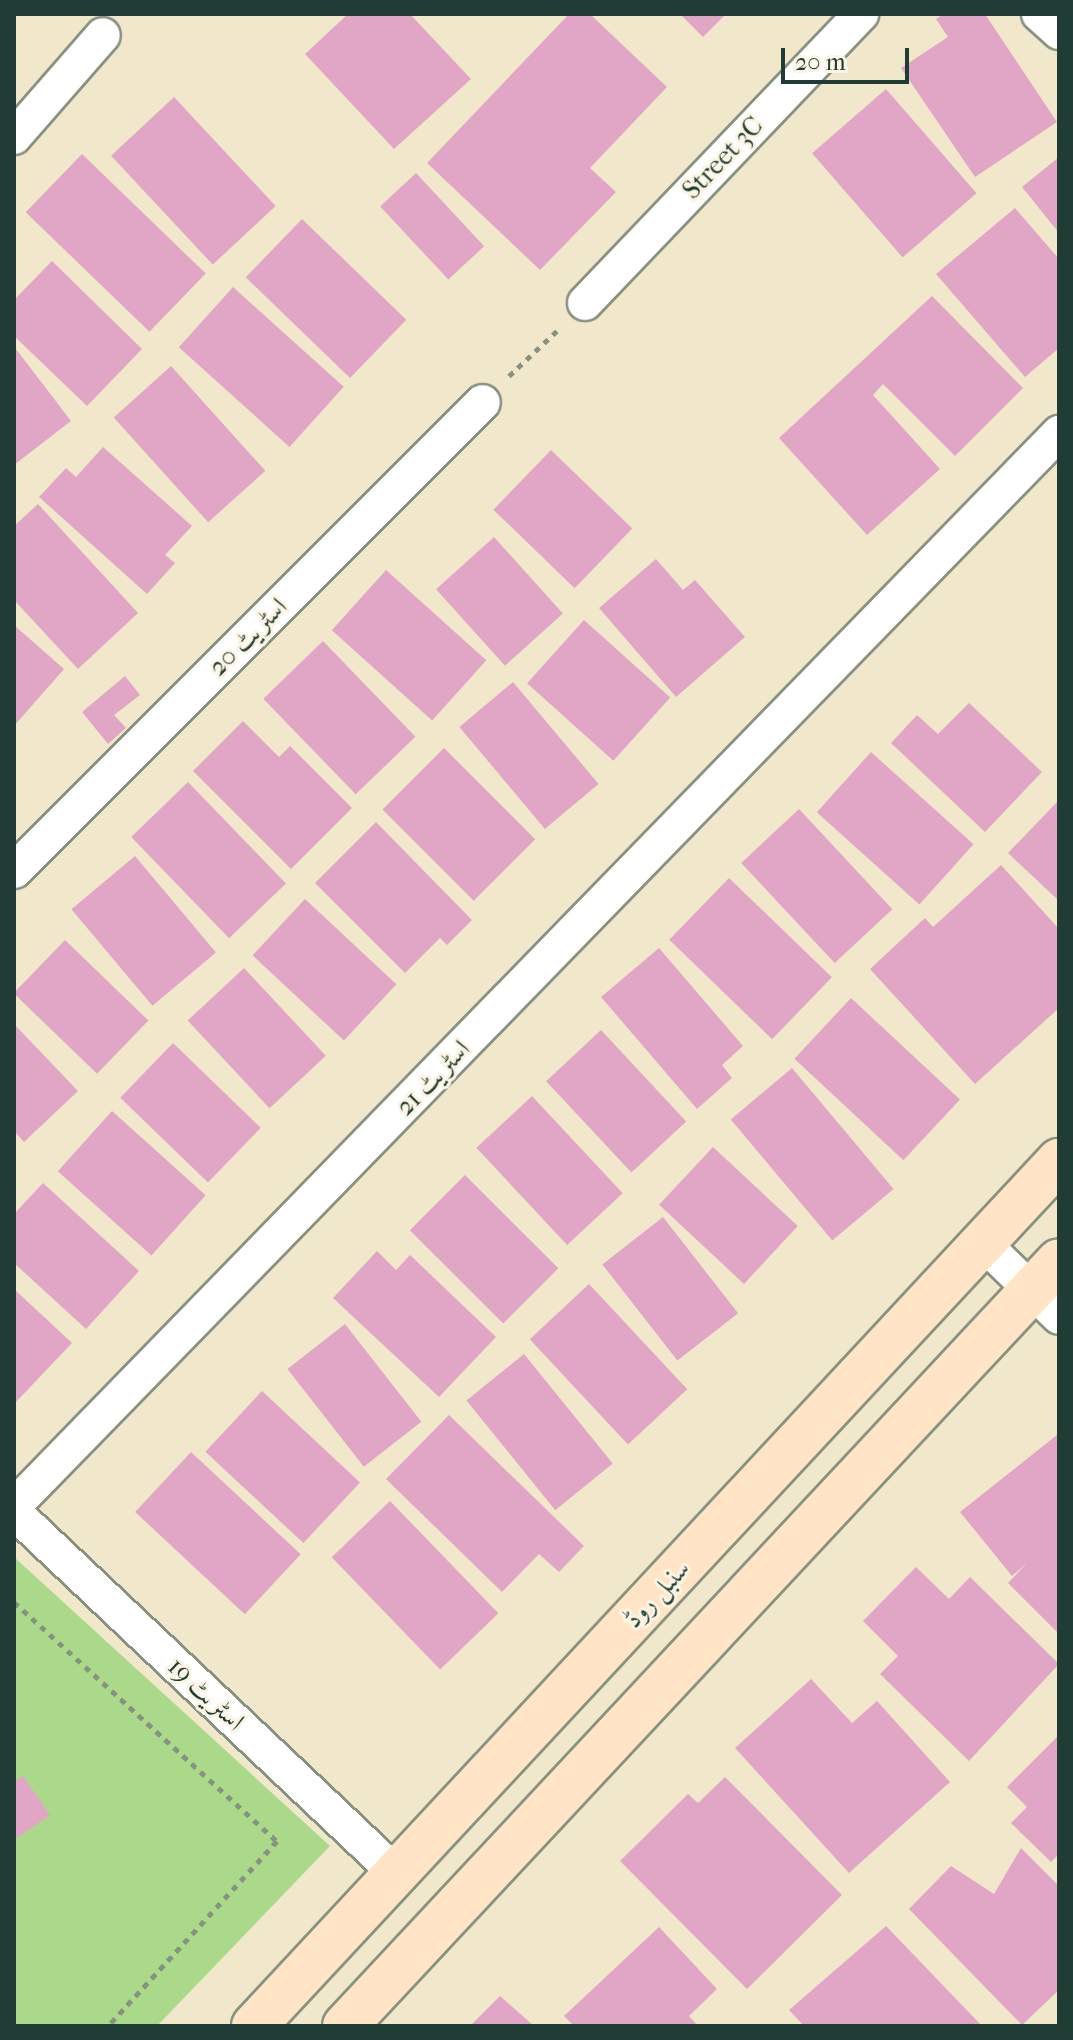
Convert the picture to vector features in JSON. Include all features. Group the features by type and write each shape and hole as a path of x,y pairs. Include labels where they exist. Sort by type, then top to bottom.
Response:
{"street":[{"name":"Street 3C","path":"585,303 861,14"},
{"path":"1039,14 1059,32"},
{"path":"14,137 103,35"},
{"name":"اسٹریٹ 20","path":"14,871 483,402"},
{"name":"اسٹریٹ 21","path":"14,1506 852,650 1059,433"},
{"name":"سنبل روڈ","path":"254,2026 398,1875 1059,1161"},
{"path":"345,2026 1050,1289 982,1242"},
{"name":"اسٹریٹ 19","path":"14,1512 398,1875"}],"path":[{"path":"483,402 585,303"},
{"path":"14,1602 277,1841 108,2026"}],"green space":[{"path":"14,1557 330,1846 157,2026 14,2026"}],"building":[{"path":"348,14 410,14 471,79 394,149 305,54"},
{"path":"569,14 590,14 667,87 590,168 616,192 540,270 427,163"},
{"path":"680,14 726,14 703,37"},
{"path":"944,14 985,14 1057,122 975,177 901,68 948,37 936,19"},
{"path":"886,89 977,193 903,257 812,153"},
{"path":"174,97 276,206 213,265 111,156"},
{"path":"82,154 206,273 149,332 26,212"},
{"path":"1059,157 1059,233 1022,187"},
{"path":"416,173 484,246 448,280 380,206"},
{"path":"1015,208 1059,259 1059,348 1025,377 936,274"},
{"path":"302,219 406,320 350,378 246,277"},
{"path":"52,261 142,349 87,406 14,336 14,300"},
{"path":"233,287 344,387 290,447 179,347"},
{"path":"932,296 1023,388 955,456 883,384 873,395 940,469 867,535 779,438"},
{"path":"14,350 71,421 14,465"},
{"path":"171,366 265,471 208,522 114,418"},
{"path":"103,447 192,526 165,555 175,563 147,594 39,497 66,468 76,477"},
{"path":"551,450 632,528 575,588 493,510"},
{"path":"38,504 138,613 78,669 14,600 14,526"},
{"path":"494,537 563,614 505,666 436,589"},
{"path":"656,559 683,590 695,580 745,637 676,697 599,608"},
{"path":"386,570 486,660 432,721 332,630"},
{"path":"584,620 670,698 613,761 527,683"},
{"path":"14,625 64,669 14,726"},
{"path":"323,641 415,737 356,794 263,699"},
{"path":"125,676 140,695 114,715 126,728 108,744 82,712"},
{"path":"513,682 598,784 545,829 459,727"},
{"path":"969,703 1042,772 985,832 891,743 917,715 938,734"},
{"path":"243,721 279,757 290,746 352,808 291,869 193,771"},
{"path":"444,748 535,839 474,901 382,810"},
{"path":"871,752 974,844 919,905 817,812"},
{"path":"188,782 286,883 229,938 131,837"},
{"path":"1059,800 1059,901 1008,853"},
{"path":"799,809 892,909 835,963 741,863"},
{"path":"376,822 472,920 447,945 440,938 405,973 315,883"},
{"path":"135,856 216,953 152,1006 71,909"},
{"path":"1001,865 1059,929 1059,1008 975,1084 870,969 925,918 933,927"},
{"path":"729,878 832,977 772,1039 669,940"},
{"path":"305,899 396,984 344,1041 252,955"},
{"path":"65,940 148,1021 97,1074 14,994"},
{"path":"659,948 743,1046 722,1065 732,1078 697,1109 601,997"},
{"path":"244,968 326,1056 270,1108 188,1021"},
{"path":"851,998 960,1100 903,1160 794,1059"},
{"path":"14,1024 78,1091 24,1142 14,1131"},
{"path":"601,1030 686,1121 631,1173 546,1081"},
{"path":"173,1043 261,1128 208,1182 120,1098"},
{"path":"792,1068 894,1189 832,1240 731,1119"},
{"path":"532,1096 623,1193 567,1245 476,1148"},
{"path":"112,1111 206,1195 151,1256 58,1171"},
{"path":"713,1147 798,1226 744,1284 659,1205"},
{"path":"465,1175 558,1268 503,1323 410,1230"},
{"path":"43,1183 139,1271 86,1329 14,1263 14,1214"},
{"path":"663,1217 738,1313 677,1361 602,1264"},
{"path":"377,1251 396,1270 410,1255 496,1337 439,1397 333,1298"},
{"path":"589,1284 687,1389 628,1445 530,1339"},
{"path":"14,1289 72,1343 16,1402 14,1400"},
{"path":"345,1324 421,1422 364,1467 287,1369"},
{"path":"524,1354 613,1464 555,1510 466,1401"},
{"path":"262,1391 360,1482 303,1543 205,1452"},
{"path":"449,1415 584,1546 559,1572 539,1554 502,1592 386,1479"},
{"path":"1057,1435 1059,1634 1008,1583 1027,1563 1012,1576 960,1512"},
{"path":"191,1452 301,1554 245,1614 135,1512"},
{"path":"390,1501 498,1613 440,1669 332,1557"},
{"path":"916,1567 949,1599 970,1577 1059,1664 969,1761 880,1674 898,1656 863,1621"},
{"path":"811,1679 852,1723 877,1701 950,1782 849,1873 735,1748"},
{"path":"1059,1735 1059,1854 1051,1862 1011,1823 1027,1807 1007,1787"},
{"path":"23,1776 50,1815 14,1840 14,1782"},
{"path":"725,1777 842,1895 747,1989 620,1861 688,1794 698,1803"},
{"path":"1021,1848 1059,1886 1059,1990 1022,2025 909,1909 951,1866 994,1894"},
{"path":"886,1926 982,2026 804,2026 789,2010"},
{"path":"659,1927 717,1989 689,2016 698,2026 574,2026 564,2016"},
{"path":"500,1996 534,2026 470,2026"}]}
